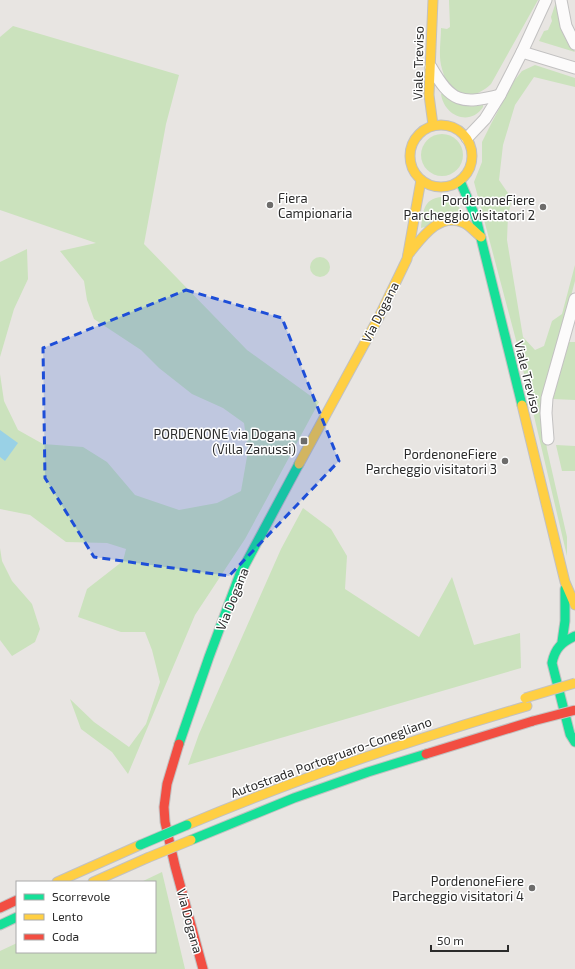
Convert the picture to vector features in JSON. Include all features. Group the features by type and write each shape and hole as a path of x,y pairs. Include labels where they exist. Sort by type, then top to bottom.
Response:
{"main road":[{"name":"Viale Treviso","path":"433,0 429,95 433,126"},
{"path":"443,124 452,126 461,131 467,138 472,146 472,161 467,174 460,181 451,186 440,187 430,185 421,180 411,164 410,154 412,144 424,129 443,124"},
{"name":"Via Dogana","path":"407,256 421,180"},
{"name":"Viale Treviso","path":"460,181 476,218 565,582 575,605"},
{"name":"Via Dogana","path":"202,969 174,866 164,822 164,807 169,777 178,747 240,574 379,317 407,256 422,237 436,224 453,220 464,223 481,237"},
{"name":"Viale Treviso","path":"565,582 565,628 562,642 554,652 552,664 570,734 575,742"},
{"path":"562,642 575,636"},
{"path":"526,702 575,683"},
{"path":"526,702 551,700 568,695"},
{"name":"Autostrada Portogruaro-Conegliano","path":"60,881 140,845 288,784 362,757 526,702"},
{"name":"Autostrada Portogruaro-Conegliano","path":"95,881 147,858 294,798 368,772 453,746 536,726 575,710"},
{"path":"561,724 575,721"},
{"path":"0,908 16,900"},
{"path":"0,925 16,917"}],"street":[{"path":"467,138 485,119 500,95 546,0"},
{"path":"561,0 566,26 575,44"},
{"path":"522,52 575,68"},
{"path":"431,67 439,81 455,97 464,100 481,100 500,95"},
{"path":"548,439 546,413 547,398 575,299"}],"highlighted area":[{"path":"186,290 282,318 339,461 229,576 94,557 45,478 43,348"}],"green space":[{"path":"449,0 538,0 491,84 475,94 461,94 455,91 445,78 442,69 440,54 441,28 447,29 450,27"},
{"path":"556,2 566,38 575,52 539,41 544,31 548,30 552,21 551,17"},
{"path":"13,26 179,75 166,124 144,244 247,350 319,402 245,539 195,615 128,774 112,752 81,729 70,699 94,722 129,747 146,724 160,682 152,650 145,632 121,632 78,617 87,589 123,561 126,549 107,543 66,542 30,515 0,509 0,374 4,401 18,430 43,444 83,447 107,462 135,495 179,510 217,503 241,491 248,451 244,423 223,408 192,394 159,368 141,350 94,319 87,300 84,281 60,251 96,243 0,210 0,37"},
{"path":"535,65 575,78 575,87 534,77 515,105 503,145 499,180 512,199 508,215 507,240 523,337 535,350 544,346 552,321 562,314 575,265 575,281 558,344 543,418 547,449 567,537 567,556 517,344 474,182 482,162 482,142 492,122 514,81 522,71"},
{"path":"443,93 452,101 462,105 483,105 483,107 478,113 471,116 458,116 452,113 443,102 441,94"},
{"path":"438,134 446,134 457,140 463,151 463,159 457,170 446,176 438,176 427,170 421,159 421,151 427,140"},
{"path":"441,197 456,204 461,209 464,217 421,228 423,212 427,203 435,198"},
{"path":"27,249 28,279 14,309 0,357 0,262"},
{"path":"320,257 327,260 330,267 327,274 320,277 313,274 310,267 313,260"},
{"path":"569,342 575,342 575,400 553,399"},
{"path":"556,445 575,446 575,471 562,471"},
{"path":"303,508 331,529 347,556 345,589 419,637 452,577 474,645 520,633 521,668 188,765 199,734 281,549"},
{"path":"0,548 2,561 12,581 32,604 40,629 35,642 12,656 0,640"},
{"path":"162,872 185,969 0,969 0,951 16,943 16,953 156,953 156,881 143,881"}],"water":[{"path":"0,430 18,443 5,461 0,457"}],"traffic: fast":[{"path":"460,181 476,218 522,405"},
{"path":"179,744 240,574 299,464"},
{"path":"562,642 565,621 565,589"},
{"path":"575,636 566,641 557,649 552,663 570,734 575,742"},
{"path":"191,840 294,798 368,772 426,754"},
{"path":"140,845 187,825"},
{"path":"0,925 16,917"}],"traffic: slow":[{"path":"433,0 429,95 433,125"},
{"path":"435,125 447,125 463,134 470,144 472,156 470,168 463,178 447,187 435,187 424,182 415,173 410,162 410,150 415,139 424,130 435,125"},
{"path":"299,464 379,317 407,259 421,180"},
{"path":"408,255 432,228 447,221 455,220 464,223 481,237"},
{"path":"522,405 565,582 575,605"},
{"path":"525,698 575,683"},
{"path":"187,825 271,791 355,761 441,732 527,706"},
{"path":"147,858 191,840"},
{"path":"59,881 140,845"},
{"path":"95,881 147,858"}],"traffic: jam":[{"path":"533,721 575,710"},
{"path":"426,754 533,721"},
{"path":"179,744 167,784 164,807 165,822 175,866 203,969"},
{"path":"0,908 16,900"}],"place":[{"name":"Fiera Campionaria","path":"270,205"},
{"name":"PordenoneFiere Parcheggio visitatori 2","path":"543,207"},
{"name":"PORDENONE via Dogana (Villa Zanussi)","path":"304,441"},
{"name":"PordenoneFiere Parcheggio visitatori 3","path":"505,461"},
{"name":"PordenoneFiere Parcheggio visitatori 4","path":"532,888"}]}
